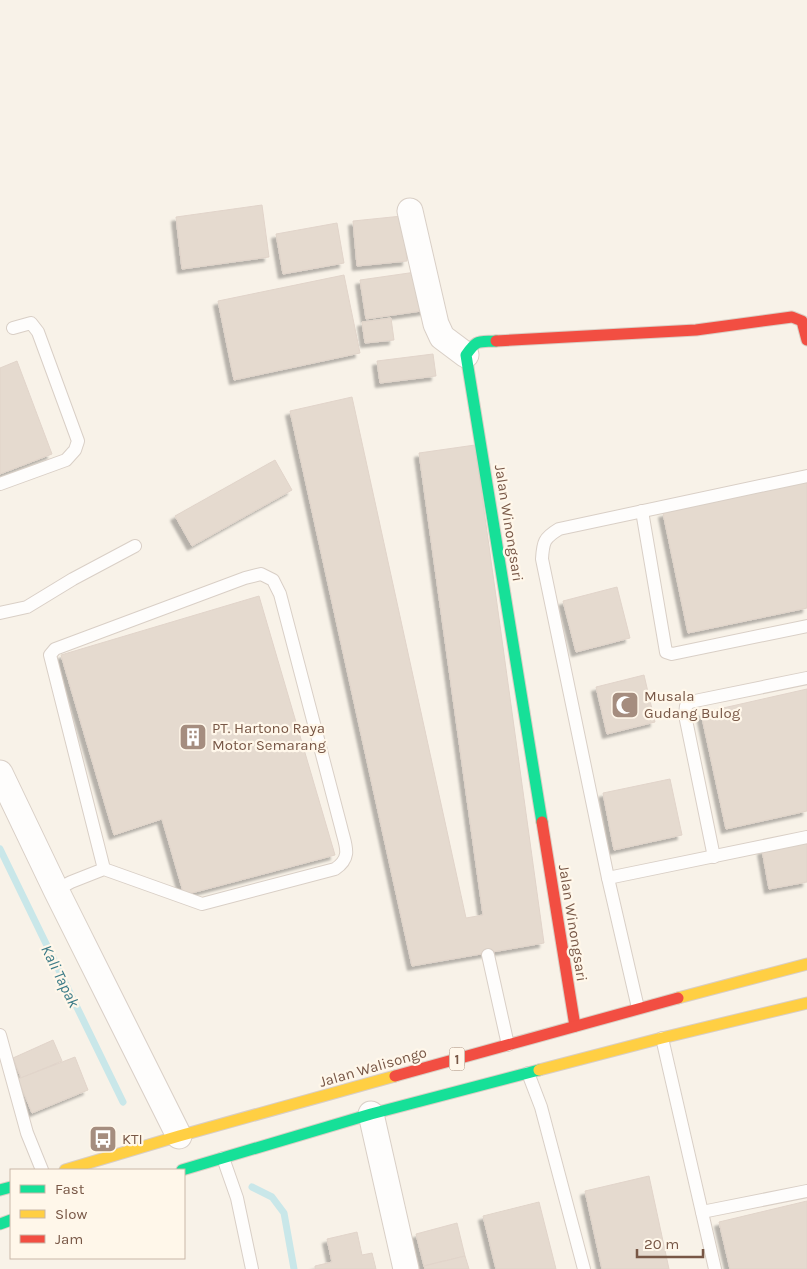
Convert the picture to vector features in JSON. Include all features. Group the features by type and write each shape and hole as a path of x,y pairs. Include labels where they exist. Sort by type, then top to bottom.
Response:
{"main road":[{"path":"466,355 474,344 478,342 696,330 792,317 802,321 807,340"},
{"name":"Jalan Winongsari","path":"466,355 575,1026"},
{"name":"Jalan Walisongo","path":"68,1169 178,1136 638,1008 807,964"},
{"name":"1","path":"185,1169 371,1114 662,1038 807,1003"}],"street":[{"path":"410,211 436,324 442,336 466,355"},
{"path":"0,773 178,1136"},
{"path":"371,1114 406,1269"}],"lane":[{"path":"0,484 66,460 75,450 78,441 38,332 31,324 13,328"},
{"path":"638,1008 608,878 542,559 543,544 549,535 559,529 807,476"},
{"path":"642,511 666,652 672,654 807,626"},
{"path":"0,613 27,606 72,579 135,546"},
{"path":"56,890 104,869 202,904 335,869 344,863 347,855 341,827 280,594 273,580 261,574 245,578 55,649 50,655 104,869"},
{"path":"714,857 685,715 686,706 690,702 807,678"},
{"path":"608,878 807,837"},
{"path":"488,955 508,1045"},
{"path":"0,1035 27,1133 42,1169"},
{"path":"662,1038 715,1269"},
{"path":"528,1073 541,1107 584,1269"},
{"path":"223,1158 237,1198 252,1269"},
{"path":"702,1212 807,1191"}],"building":[{"path":"262,205 269,257 182,269 176,217"},
{"path":"402,216 407,261 357,266 353,221"},
{"path":"337,223 344,263 283,274 276,234"},
{"path":"423,271 428,310 366,319 360,280"},
{"path":"344,275 360,353 234,380 218,301"},
{"path":"391,318 394,340 365,343 362,322"},
{"path":"433,354 436,376 380,383 377,361"},
{"path":"17,361 52,454 0,474 0,368"},
{"path":"352,397 466,918 483,915 419,453 475,445 544,943 412,966 290,411"},
{"path":"275,460 292,490 192,546 175,516"},
{"path":"807,482 807,608 688,633 663,513"},
{"path":"617,587 630,638 576,652 563,601"},
{"name":"PT. Hartono Raya Motor Semarang","path":"259,596 335,855 184,895 162,819 114,835 61,655"},
{"name":"Musala Gudang Bulog","path":"644,675 655,722 607,734 596,687"},
{"path":"807,689 807,811 726,829 701,713"},
{"path":"670,779 682,835 614,850 603,793"},
{"path":"807,841 807,882 769,889 762,850"},
{"path":"53,1040 62,1061 21,1078 13,1058"},
{"path":"75,1057 88,1090 32,1113 18,1079"},
{"path":"649,1176 669,1269 602,1269 585,1191"},
{"path":"807,1201 807,1269 730,1269 719,1222"},
{"path":"539,1202 556,1269 496,1269 483,1216"},
{"path":"457,1223 465,1256 424,1266 416,1234"},
{"path":"357,1232 362,1255 372,1253 376,1269 315,1269 315,1266 332,1262 327,1239"},
{"path":"465,1256 469,1269 425,1269 424,1266"}],"waterway":[{"name":"Kali Tapak","path":"0,849 123,1102"},
{"name":"Kali Tapak","path":"252,1187 272,1197 284,1213 294,1269"}],"traffic: fast":[{"path":"496,341 478,342 466,355 542,822"},
{"path":"185,1169 371,1114 539,1070"},
{"path":"0,1190 10,1187"},
{"path":"0,1224 10,1220"}],"traffic: slow":[{"path":"678,998 807,964"},
{"path":"539,1070 807,1003"},
{"path":"68,1169 395,1076"}],"traffic: jam":[{"path":"496,341 696,330 792,317 802,321 807,340"},
{"path":"542,822 575,1026"},
{"path":"395,1076 678,998"}],"place":[{"name":"Musala Gudang Bulog","path":"625,705"},
{"name":"PT. Hartono Raya Motor Semarang","path":"193,737"},
{"name":"KTI","path":"103,1139"}]}
